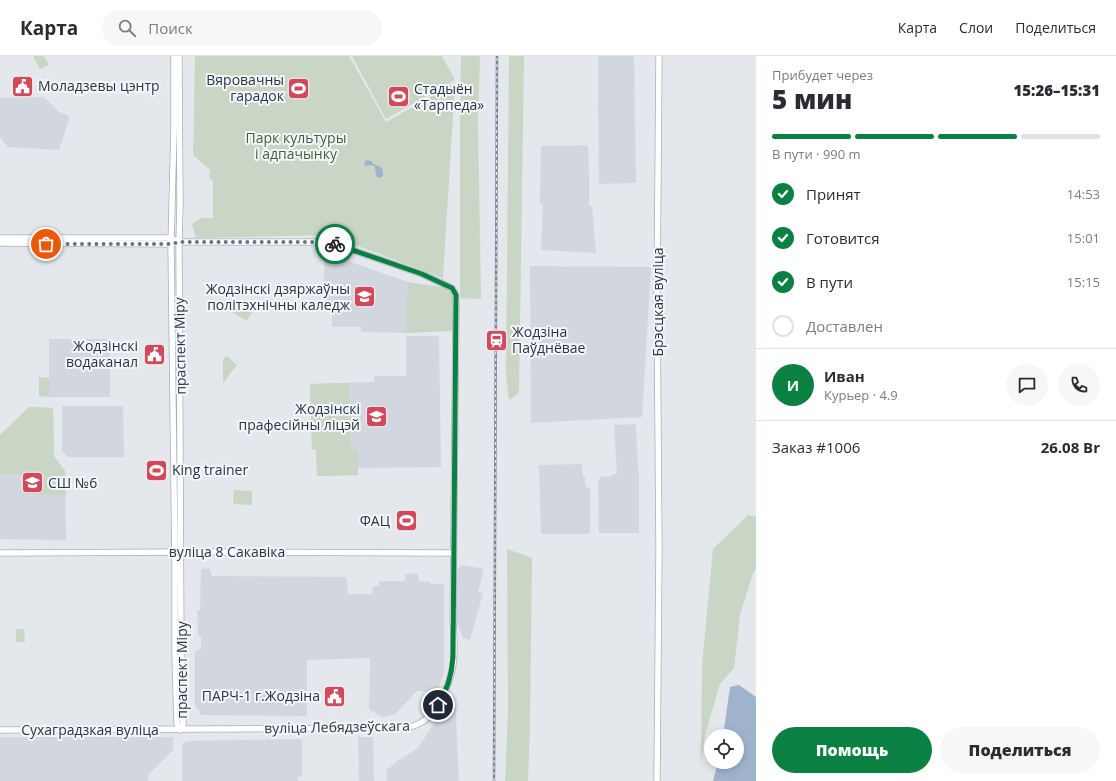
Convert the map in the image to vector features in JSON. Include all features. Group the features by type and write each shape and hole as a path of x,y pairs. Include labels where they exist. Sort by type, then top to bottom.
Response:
{"main road":[{"name":"праспект Міру","path":"174,56 179,242 176,366"},
{"name":"праспект Міру","path":"179,56 171,241 176,366 178,645 183,725 180,730"},
{"name":"Брэсцкая вуліца","path":"657,781 659,548 657,297 659,56"},
{"path":"0,238 171,241"},
{"path":"0,244 171,241"},
{"name":"вуліца Лебядзеўскага","path":"171,241 332,243 422,274 452,288 456,295 453,665 443,698 433,712 423,722 412,727 404,728 180,730"},
{"name":"вуліца 8 Сакавіка","path":"0,554 178,552 454,553"},
{"name":"Сухаградзкая вуліца","path":"0,730 180,730"}],"shaded area":[{"path":"598,56 634,56 636,183 599,184"},
{"path":"0,98 45,98 59,112 68,115 69,119 59,150 8,147 0,137"},
{"path":"586,145 588,147 589,206 592,206 596,253 541,250 543,204 540,204 541,146"},
{"name":"Жодзінскі дзяржаўны політэхнічны каледж","path":"339,258 408,282 405,333 361,332 361,327 332,327 332,311 322,311 325,259"},
{"path":"530,266 651,267 642,417 531,423"},
{"name":"Жодзінскі прафесійны ліцэй","path":"406,336 439,336 441,467 358,468 358,475 317,476 316,450 312,449 310,384 374,382 374,376 406,376"},
{"path":"49,339 110,339 110,397 49,397"},
{"path":"62,406 123,406 124,457 68,457 62,451"},
{"name":"СШ №6","path":"29,407 53,408 54,456 65,471 66,540 0,539 0,435"},
{"path":"636,424 639,471 639,533 599,533 598,481 601,477 613,476 613,474 617,474 614,425"},
{"path":"581,464 583,477 585,476 585,486 590,489 589,534 541,534 539,465"},
{"path":"463,565 484,569 478,592 483,593 470,640 463,638 457,623 457,569"},
{"path":"209,568 212,576 347,577 348,594 372,594 373,586 379,586 379,581 405,581 405,574 408,573 418,574 419,581 430,582 430,584 444,584 444,673 437,692 417,691 395,714 382,717 369,709 370,658 307,660 307,716 200,715 200,711 195,706 195,651 201,649 201,636 198,635 197,610 200,611 201,569"},
{"path":"451,698 455,698 459,781 387,781 386,770 418,748"},
{"path":"0,737 173,737 173,750 148,775 148,781 0,781"},
{"path":"358,737 373,737 374,781 359,781"},
{"path":"300,739 302,741 302,776 298,777 298,781 182,781 182,746 186,741"}],"green space":[{"path":"33,56 44,56 49,65 40,69"},
{"name":"Парк культуры і адпачынку","path":"195,56 349,56 386,122 455,83 443,278 329,235 196,238 192,224 201,218 213,218 213,181 209,178 210,170 193,155"},
{"name":"Стадыён «Тарпеда»","path":"352,56 442,56 455,80 386,119"},
{"path":"461,56 480,56 478,120 481,299 460,298"},
{"path":"509,56 524,56 519,393 509,400 506,375"},
{"path":"408,282 448,288 455,296 454,328 451,331 405,333"},
{"path":"231,299 252,312 247,321 225,308"},
{"path":"227,356 237,365 223,383 223,359"},
{"path":"39,377 50,378 49,397 39,396"},
{"path":"349,383 351,450 358,450 358,475 317,476 316,450 312,449 310,384"},
{"path":"29,407 53,408 54,456 65,471 66,495 23,494 22,474 0,474 0,435"},
{"path":"234,490 252,491 252,505 233,504"},
{"path":"748,515 756,517 756,569 753,573 740,615 734,668 720,684 707,729 704,729 701,761 702,665 713,549"},
{"path":"507,549 532,558 528,781 505,781 508,711"},
{"path":"16,629 24,629 25,642 16,642"}],"water":[{"path":"366,160 372,161 373,164 381,167 383,176 379,178 376,176 375,167 372,165 365,166"},
{"path":"739,685 756,697 756,781 713,781 716,769 744,769 744,729 724,729 730,687"}],"railway":[{"path":"494,781 497,56"}],"way so far":[{"path":"46,244 172,244 179,242 322,242 335,244"}],"place":[{"name":"Моладзевы цэнтр","path":"23,86"},
{"name":"Вяровачны гарадок","path":"299,88"},
{"name":"Стадыён «Тарпеда»","path":"399,97"},
{"name":"Жодзінскі дзяржаўны політэхнічны каледж","path":"365,297"},
{"name":"Жодзіна Паўднёвае","path":"497,340"},
{"name":"Жодзінскі водаканал","path":"154,354"},
{"name":"Жодзінскі прафесійны ліцэй","path":"376,417"},
{"name":"King trainer","path":"156,470"},
{"name":"СШ №6","path":"33,483"},
{"name":"ФАЦ","path":"406,521"},
{"name":"ПАРЧ-1 г.Жодзіна","path":"335,696"}],"route":[{"path":"335,244 422,274 452,288 456,295 453,665 443,698 438,705"}]}
